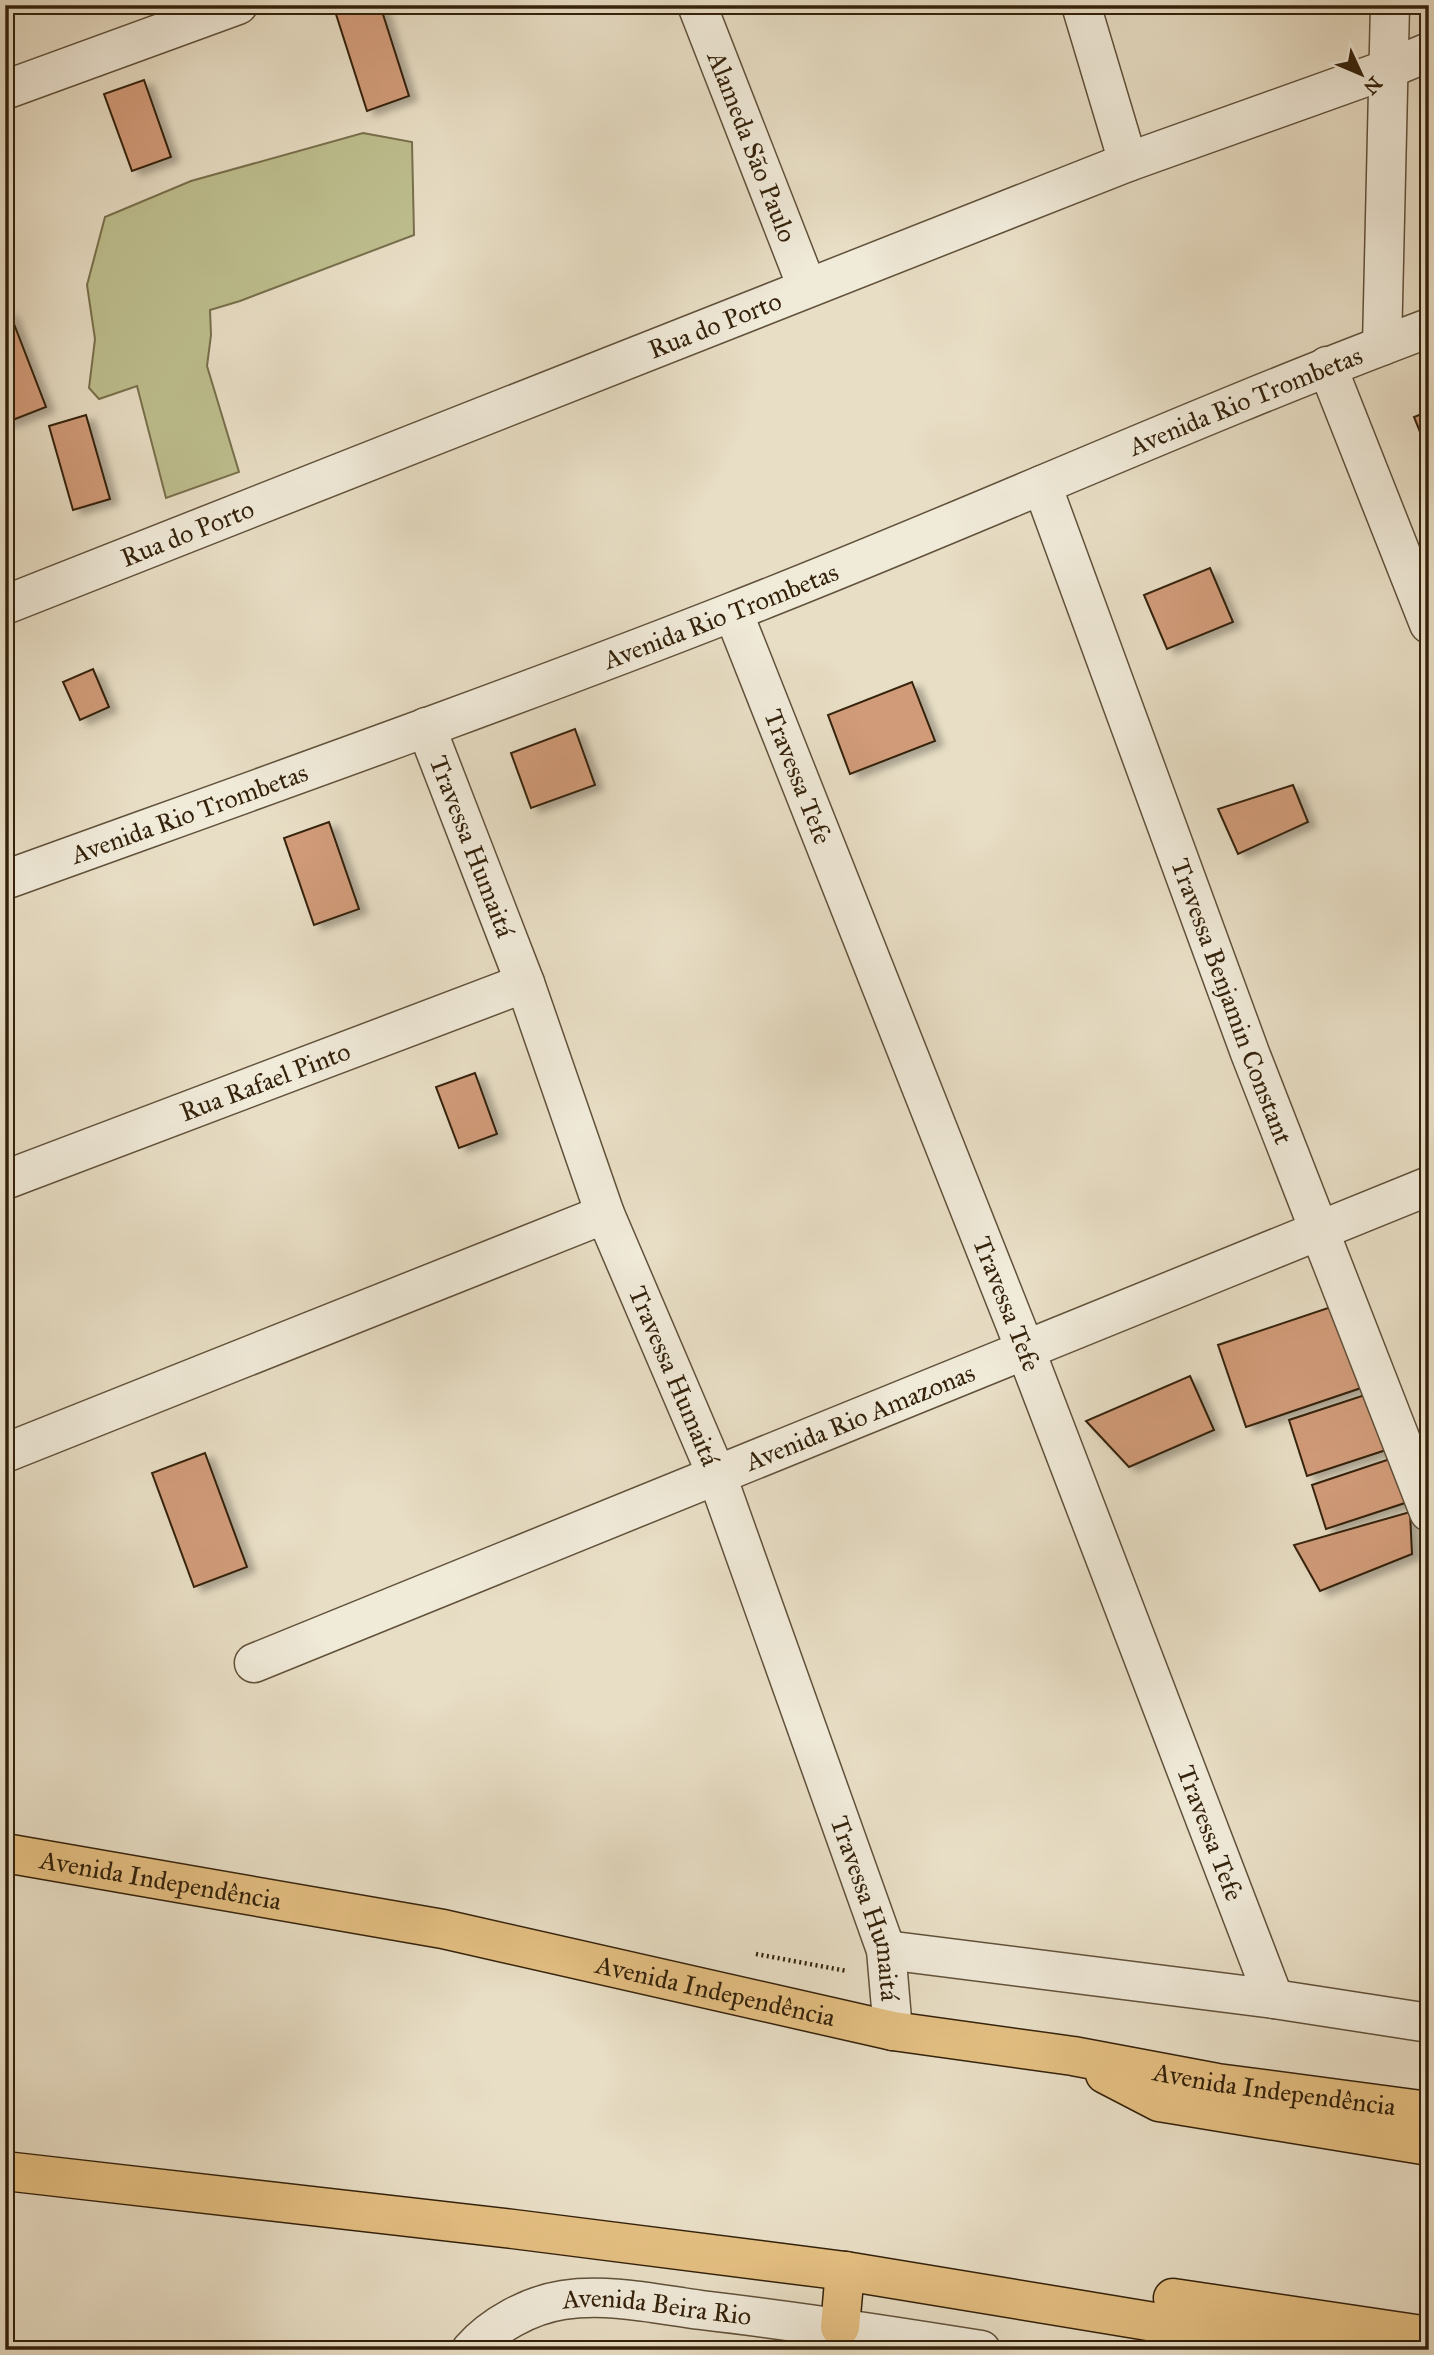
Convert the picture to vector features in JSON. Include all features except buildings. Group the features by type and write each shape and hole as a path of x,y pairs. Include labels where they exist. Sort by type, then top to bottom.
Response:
{"main road":[{"name":"Avenida Independência","path":"5,1853 443,1929 893,2031 1073,2056 1217,2083 1429,2111"},
{"path":"1073,2056 1159,2102 1429,2146"},
{"path":"5,2171 513,2229 845,2271 1324,2350"},
{"path":"840,2327 845,2271"},
{"path":"1046,2303 1128,2291 1429,2336"}],"street":[{"path":"5,90 238,5"},
{"name":"Alameda São Paulo","path":"697,5 807,287"},
{"path":"1081,5 1128,162"},
{"path":"1382,346 1390,5"},
{"name":"Rua do Porto","path":"5,605 1128,162 1429,52"},
{"name":"Avenida Rio Trombetas","path":"5,880 733,612 1327,366 1429,328"},
{"path":"1327,366 1429,624"},
{"name":"Travessa Benjamin Constant","path":"1042,485 1250,1053 1429,1512"},
{"name":"Travessa Tefe","path":"733,612 1024,1349 1273,2000"},
{"name":"Travessa Humaitá","path":"426,727 525,983 605,1214 717,1475 887,1950 893,2031"},
{"name":"Rua Rafael Pinto","path":"5,1180 525,983"},
{"name":"Avenida Rio Amazonas","path":"254,1663 1429,1186"},
{"path":"5,1453 605,1214"},
{"path":"887,1950 1429,2023"},
{"name":"Avenida Beira Rio","path":"471,2350 479,2340 521,2313 562,2300 608,2298 840,2327 981,2350"}],"green space":[{"path":"363,133 412,142 414,235 210,310 211,335 207,366 239,472 166,498 137,386 99,399 89,388 95,339 87,285 105,217 191,181"}]}
